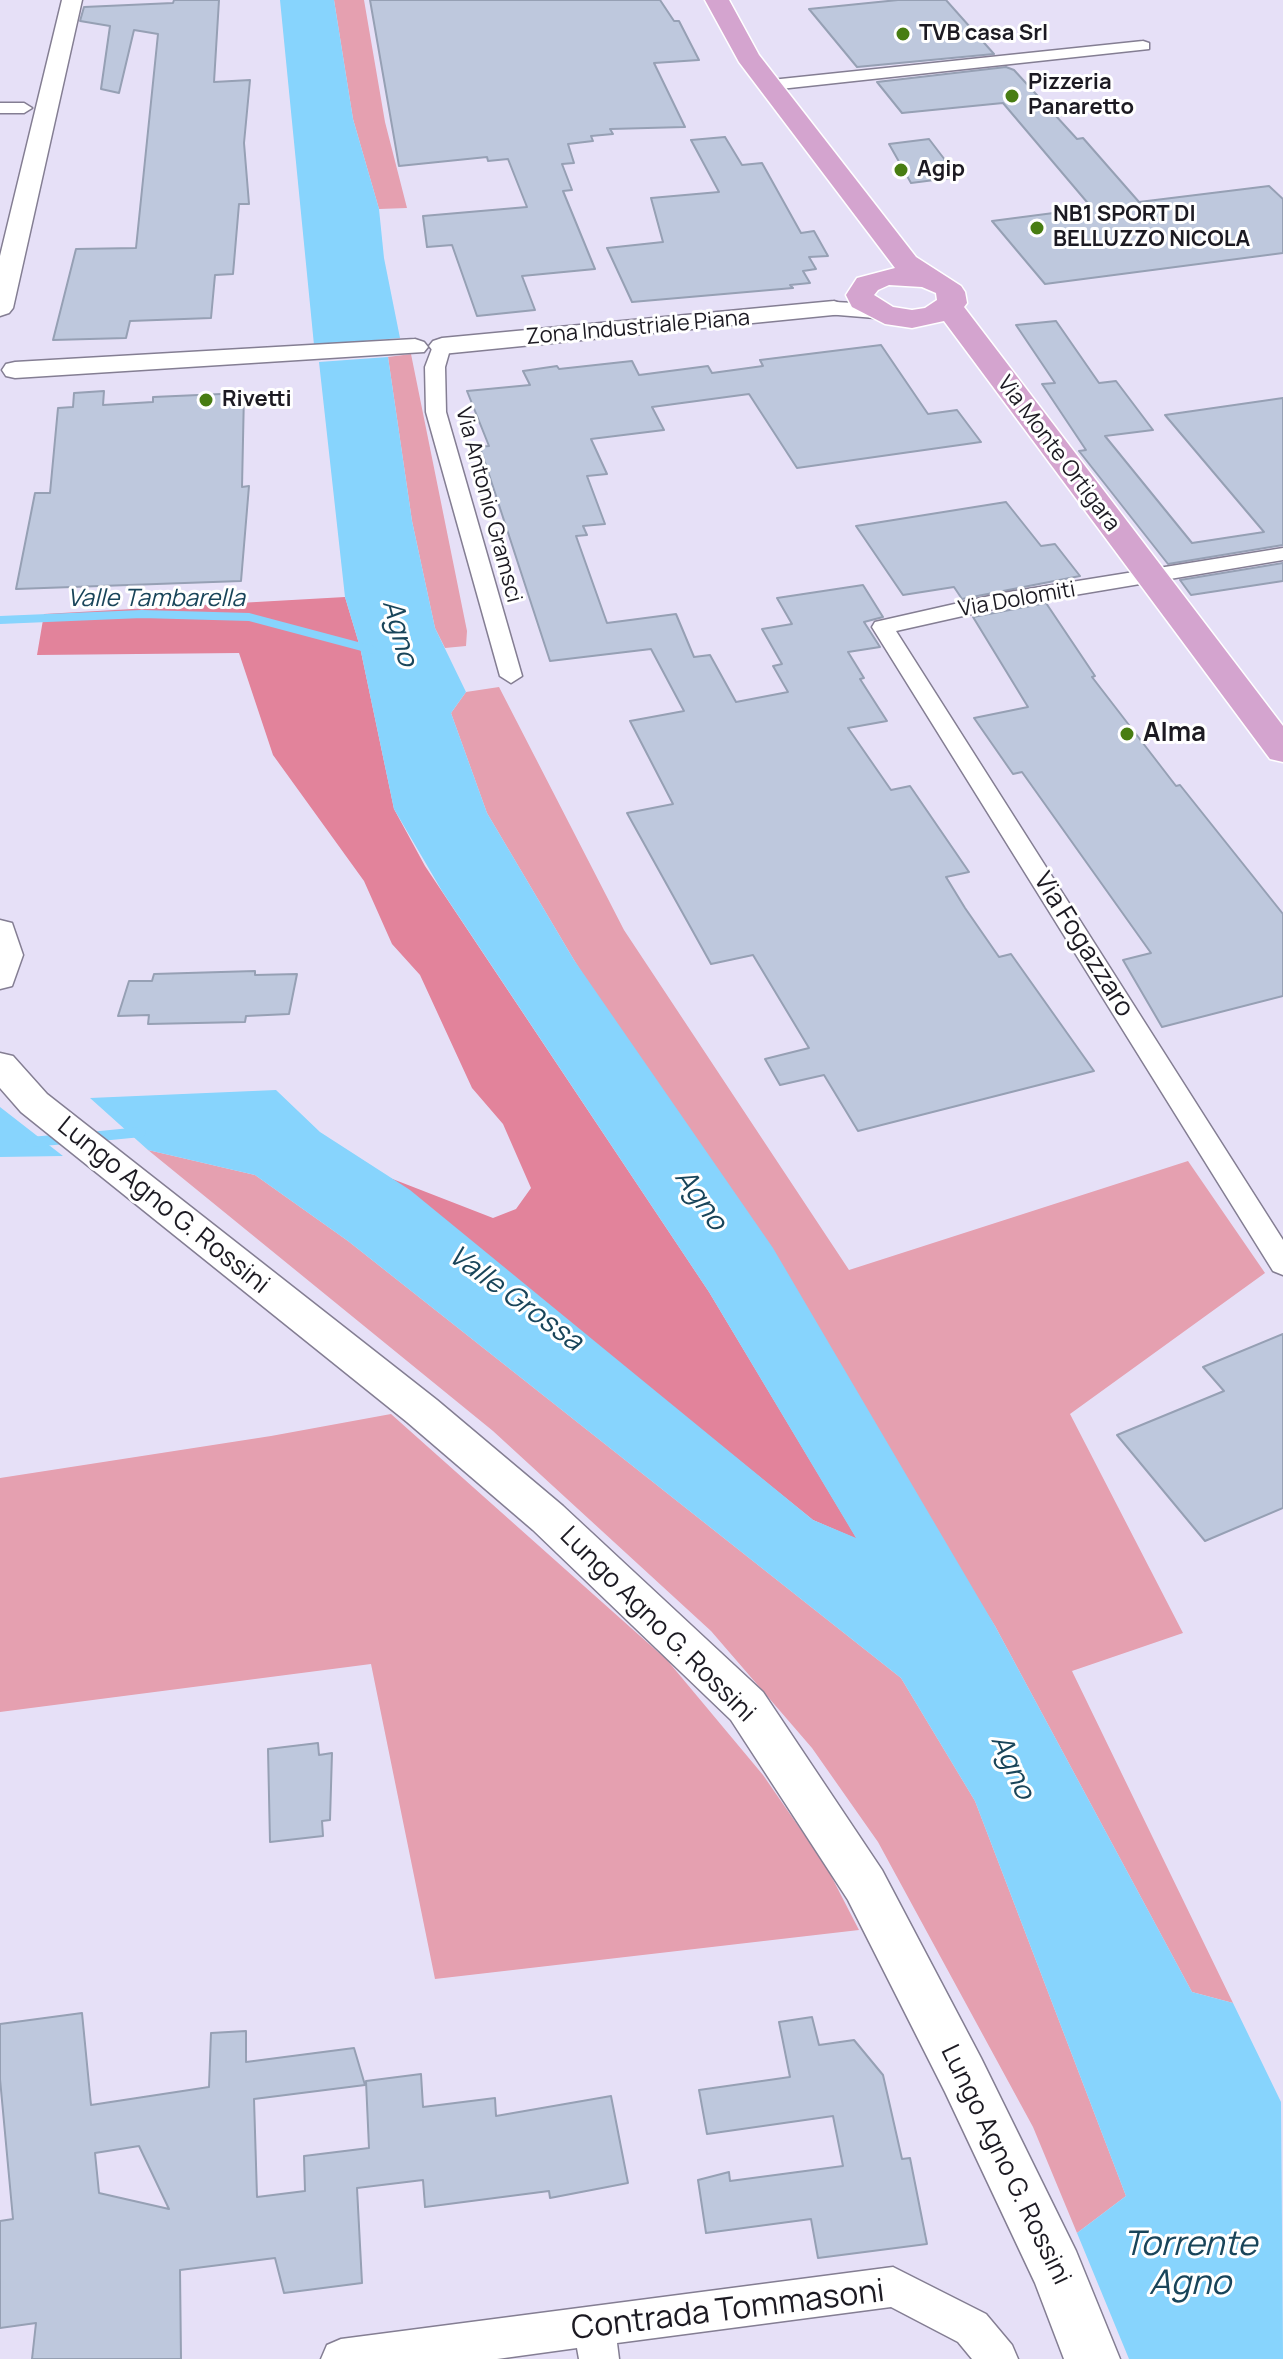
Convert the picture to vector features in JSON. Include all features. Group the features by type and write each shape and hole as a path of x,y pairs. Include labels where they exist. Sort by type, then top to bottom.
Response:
{"main road":[{"path":"0,308 72,0"},
{"name":"Via Monte Ortigara","path":"717,0 748,57 907,273 951,292 953,297 946,319 1151,577 1281,748"},
{"path":"17,135 31,77"},
{"path":"907,273 867,284 867,303 898,318 946,319"},
{"name":"Zona Industriale Piana","path":"442,346 834,309"},
{"path":"5,372 415,347"},
{"path":"0,931 6,955 0,978"},
{"path":"0,1065 34,1103"},
{"path":"0,1087 34,1103"},
{"name":"Lungo Agno G. Rossini","path":"34,1103 422,1411 548,1518 747,1706 865,1885 963,2075 1057,2270 1092,2359"}],"street":[{"path":"771,85 1143,46"},
{"path":"0,108 24,108"},
{"path":"834,309 867,303"},
{"path":"415,347 442,346"},
{"name":"Via Antonio Gramsci","path":"442,346 435,367 436,412 511,676"},
{"name":"Via Dolomiti","path":"883,627 1003,600 1283,554"},
{"name":"Via Fogazzaro","path":"883,627 1283,1264"},
{"name":"Contrada Tommasoni","path":"341,2359 596,2342 893,2287 972,2328 998,2359"}],"shaded area":[{"path":"334,0 364,0 385,122 407,208 379,209 353,119"},
{"path":"411,354 467,631 466,646 445,648 435,628 412,521 388,357"},
{"path":"345,597 360,647 394,809 425,866 709,1292 857,1539 813,1520 390,1178 493,1218 516,1209 531,1188 503,1124 472,1088 420,975 392,944 364,881 273,755 239,653 37,655 44,614"},
{"path":"499,687 624,930 849,1270 1188,1161 1265,1273 1070,1414 1183,1633 1072,1671 1233,2003 1192,1992 995,1626 574,960 487,813 451,713 466,692"},
{"path":"148,1150 255,1175 348,1241 901,1678 975,1801 1126,2196 1077,2233 1033,2127 878,1842 812,1748 711,1631 493,1431"},
{"path":"391,1414 667,1660 763,1775 826,1866 859,1930 435,1979 371,1664 0,1712 0,1478"}],"water":[{"path":"280,0 334,0 353,119 379,209 384,258 400,338 314,345"},
{"name":"Torrente Agno","path":"388,357 412,521 435,628 466,692 451,713 487,813 574,960 773,1248 995,1626 1192,1992 1233,2003 1281,2102 1283,2359 1129,2359 1077,2233 1126,2196 975,1801 901,1678 348,1241 255,1175 148,1150 90,1098 276,1090 320,1132 410,1190 813,1520 856,1538 709,1292 442,891 394,809 360,647 345,597 319,362"},
{"path":"0,1107 63,1156 0,1157"}],"building":[{"path":"174,0 219,0 214,82 250,80 244,143 249,204 239,204 233,274 215,275 211,318 130,321 126,338 53,340 76,249 136,248 158,34 134,30 119,93 101,89 110,26 80,21 84,7 173,3"},
{"path":"370,0 660,0 674,21 679,21 699,60 654,63 685,127 610,129 613,134 591,136 593,141 568,144 574,163 562,164 572,190 563,191 595,269 522,276 535,310 477,316 452,245 427,247 423,216 527,207 508,159 488,161 487,157 399,166"},
{"name":"TVB casa Srl","path":"898,0 946,0 994,54 857,67 809,9"},
{"path":"1006,67 1014,70 1077,139 1083,138 1139,202 1269,186 1283,199 1283,253 1045,284 992,221 1092,208 1003,103 902,113 877,82"},
{"path":"725,137 742,165 762,163 801,233 814,231 828,256 809,257 816,269 803,271 810,283 790,285 793,288 632,302 607,248 663,242 651,198 719,192 691,140"},
{"path":"929,139 958,177 911,183 889,144"},
{"path":"1056,321 1099,383 1116,381 1153,430 1105,436 1192,543 1264,532 1165,415 1283,398 1283,545 1168,564 1079,451 1086,450 1042,384 1055,383 1016,325"},
{"path":"881,345 928,414 957,410 981,442 797,468 749,394 652,407 664,430 591,439 607,474 587,476 605,524 583,526 587,535 576,536 607,623 676,614 694,657 710,655 736,702 788,692 773,666 782,664 762,629 792,624 777,598 863,585 883,617 864,622 880,647 848,652 864,678 860,679 887,721 848,728 891,790 910,786 969,872 946,877 965,908 999,957 1011,954 1094,1071 858,1131 824,1075 780,1085 765,1059 809,1048 753,955 711,964 627,813 673,804 630,721 684,711 651,649 550,661 480,447 489,446 467,391 530,385 523,371 557,366 559,369 632,361 639,375 708,366 712,373 763,366 760,360"},
{"path":"104,391 103,405 153,402 153,397 244,393 242,487 249,486 241,581 16,589 35,493 50,493 58,408 73,407 74,393"},
{"path":"1006,502 1041,546 1055,544 1080,576 962,599 954,587 903,595 856,526"},
{"path":"1283,563 1283,581 1191,595 1180,580"},
{"path":"1046,603 1095,676 1092,677 1176,786 1180,785 1283,914 1283,996 1162,1027 1123,960 1151,953 1022,772 1013,774 974,718 1028,707 973,617"},
{"path":"255,971 255,975 297,974 289,1014 246,1016 245,1022 148,1024 149,1015 118,1016 129,981 152,981 154,974"},
{"path":"1283,1334 1283,1508 1205,1541 1117,1435 1224,1391 1203,1367"},
{"path":"318,1743 319,1755 332,1753 330,1820 322,1821 323,1836 270,1842 268,1749"},
{"path":"82,2013 91,2105 209,2087 211,2033 246,2031 246,2062 354,2048 365,2085 254,2099 257,2197 305,2191 304,2156 369,2148 366,2081 421,2074 423,2107 495,2098 496,2116 611,2096 628,2183 550,2198 549,2191 425,2207 423,2180 357,2188 362,2283 284,2293 275,2258 180,2270 181,2359 32,2359 36,2323 0,2328 0,2221 13,2219 0,2079 0,2024","holes":["139,2146 169,2209 99,2193 95,2153"]},
{"path":"812,2017 819,2045 854,2040 883,2075 902,2159 910,2158 927,2244 818,2258 811,2219 706,2233 698,2180 729,2172 730,2181 843,2166 833,2116 707,2134 699,2090 790,2077 779,2022"}],"waterway":[{"name":"Valle Tambarella","path":"0,620 142,614 249,617 373,650"},
{"name":"Valle Grossa","path":"90,1137 141,1132"},
{"name":"Valle Grossa","path":"30,1142 66,1139"}],"place":[{"name":"TVB casa Srl","path":"903,34"},
{"name":"Pizzeria Panaretto","path":"1012,96"},
{"name":"Agip","path":"901,170"},
{"name":"NB1 SPORT DI BELLUZZO NICOLA","path":"1037,228"},
{"name":"Rivetti","path":"206,400"},
{"name":"Alma","path":"1127,734"}],"water label":[{"name":"Agno","path":"399,633"},
{"name":"Agno","path":"700,1200"},
{"name":"Agno","path":"1012,1767"}]}
